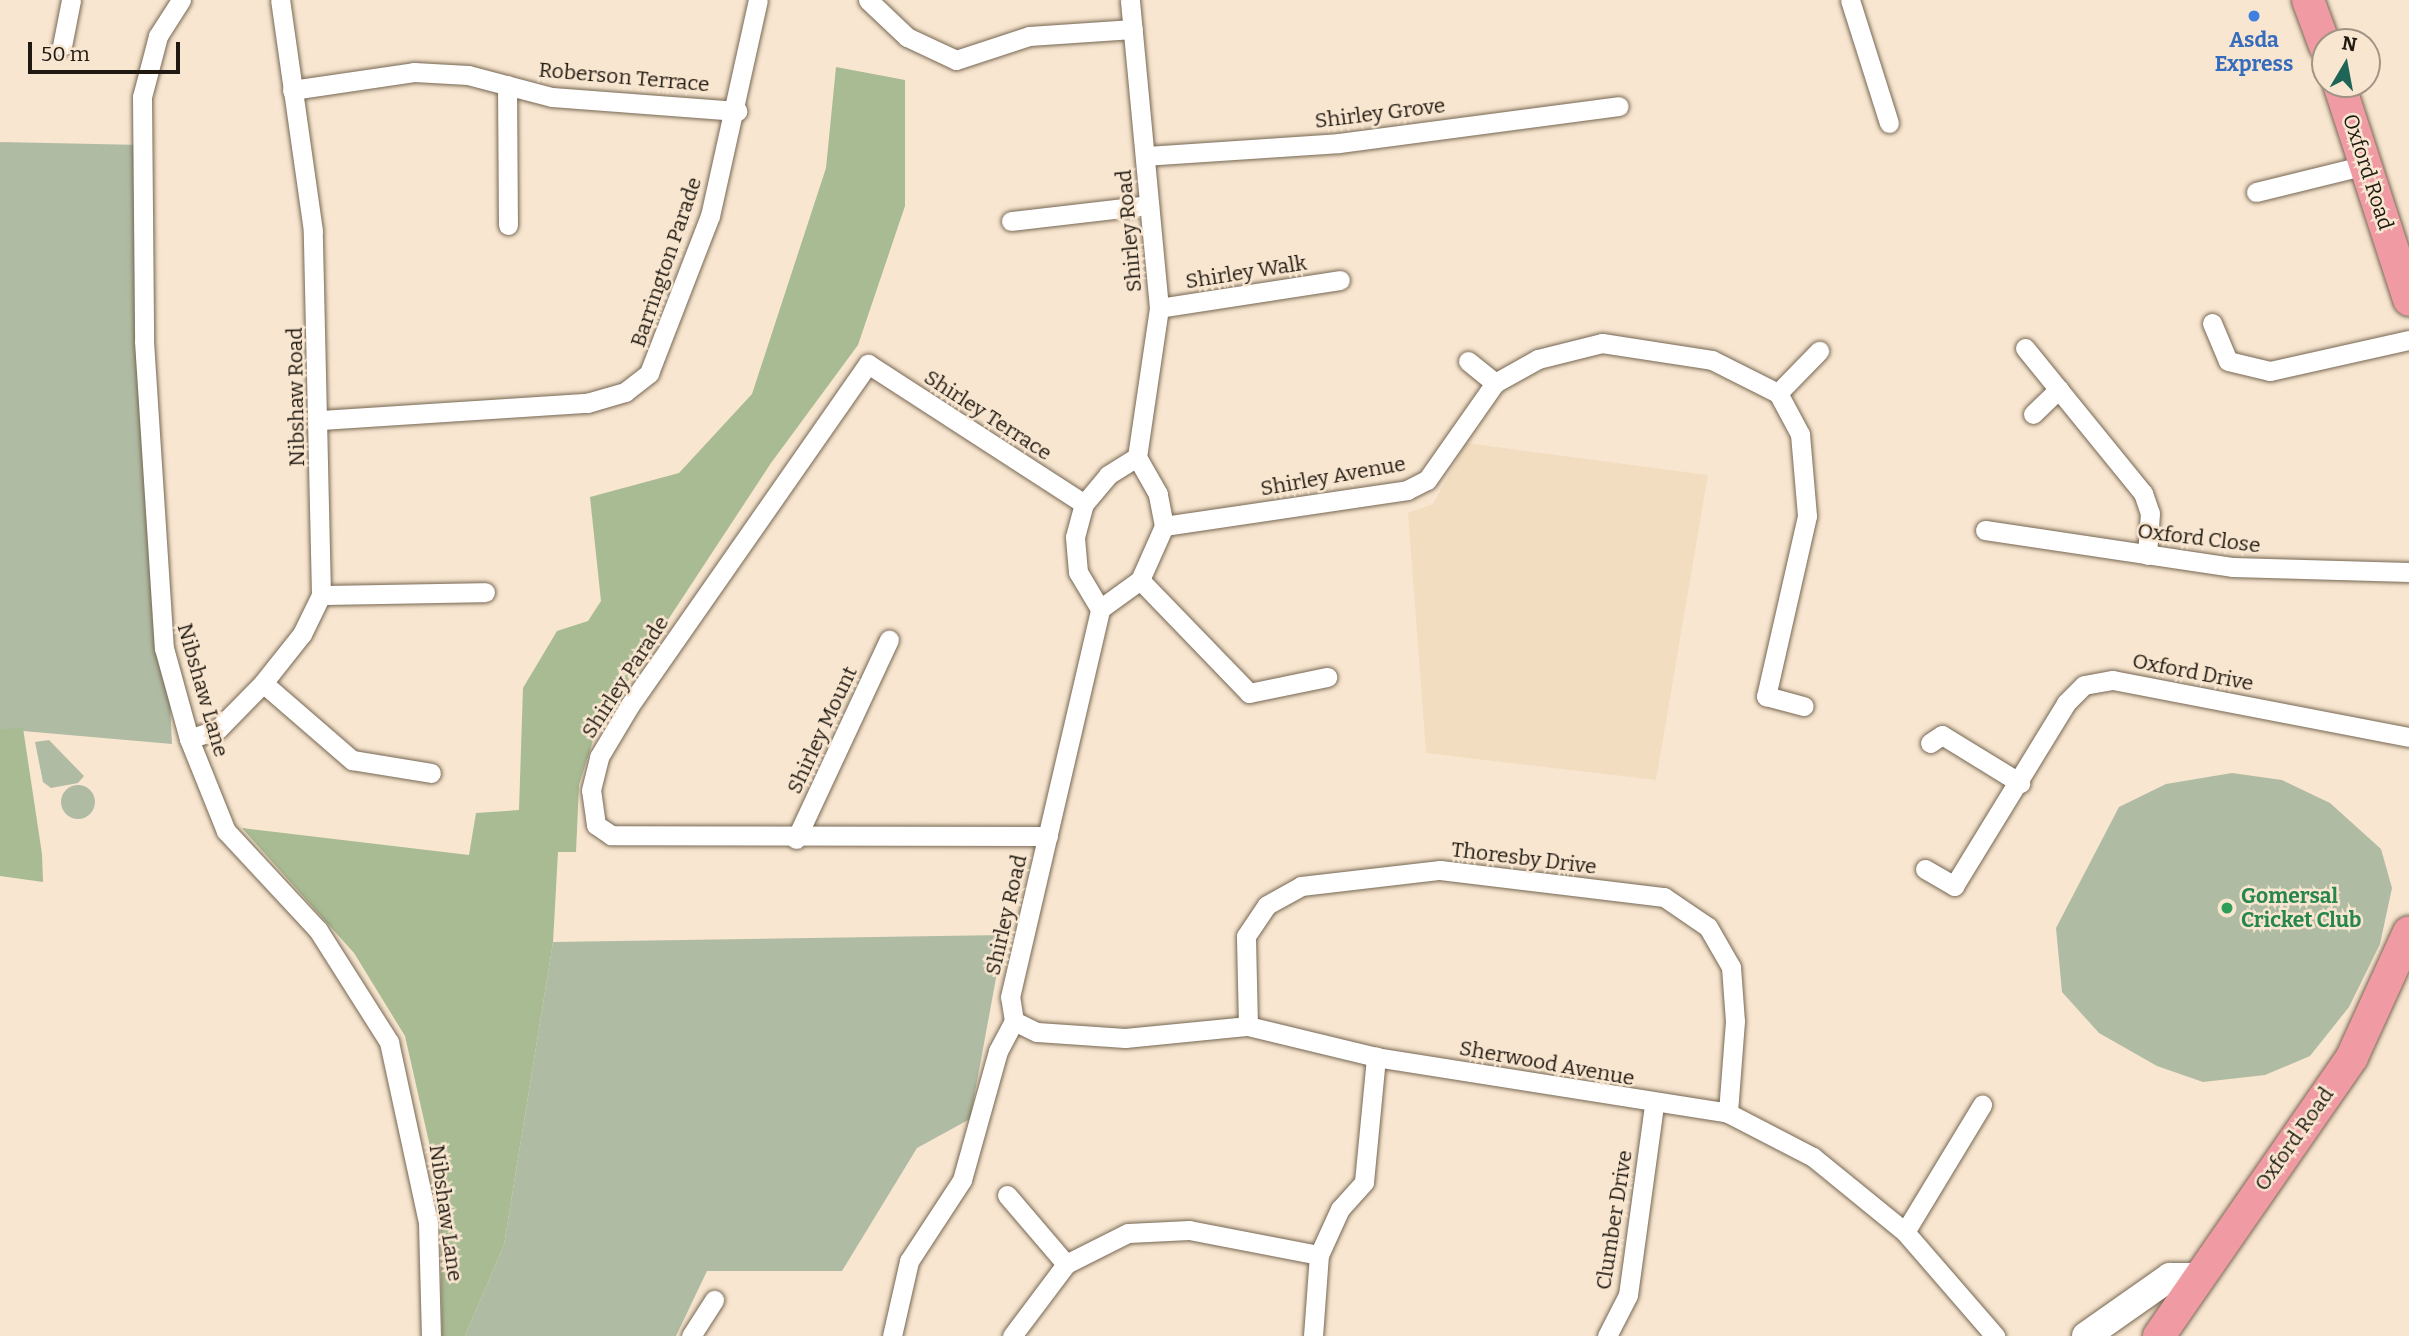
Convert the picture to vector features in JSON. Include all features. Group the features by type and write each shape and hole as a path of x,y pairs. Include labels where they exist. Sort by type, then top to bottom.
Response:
{"main road":[{"path":"2308,0 2318,28"},
{"name":"Oxford Road","path":"2344,98 2409,300"},
{"name":"Oxford Road","path":"2159,1336 2195,1277 2352,1057 2409,932"}],"street":[{"path":"62,46 71,0"},
{"name":"Nibshaw Lane","path":"181,0 158,36 142,97 144,327 159,612 189,739 226,831 318,930 389,1042 428,1223 431,1336"},
{"name":"Nibshaw Road","path":"189,739 218,729 263,683 302,634 321,595 321,419 313,231 280,0"},
{"name":"Barrington Parade","path":"321,419 587,403 625,392 649,373 662,350 710,216 737,111 758,0"},
{"path":"868,0 907,37 956,60 1029,36 1133,29"},
{"name":"Shirley Road","path":"1130,0 1159,308 1137,457"},
{"path":"1850,0 1889,123"},
{"name":"Roberson Terrace","path":"292,90 414,72 468,75 552,97 737,111"},
{"name":"Roberson Terrace","path":"507,85 508,225"},
{"name":"Shirley Grove","path":"1145,156 1339,143 1619,106"},
{"path":"2256,192 2366,165"},
{"path":"1011,221 1149,205"},
{"name":"Shirley Walk","path":"1159,308 1340,281"},
{"path":"2212,323 2228,361 2270,371 2409,340"},
{"name":"Shirley Avenue","path":"1164,526 1407,490 1427,480 1495,383 1538,359 1602,343 1712,360 1778,393"},
{"path":"2025,348 2143,493 2150,513 2147,555"},
{"path":"1804,706 1766,696 1807,516 1800,434 1778,393 1819,351"},
{"path":"1468,361 1495,383"},
{"name":"Shirley Terrace","path":"868,364 1084,504"},
{"name":"Shirley Parade","path":"868,364 631,705 599,757 591,790 596,825 611,835 796,839 1048,836"},
{"path":"2033,414 2059,389"},
{"path":"1137,457 1158,494 1164,526 1140,580 1100,609 1078,572 1075,537 1084,504 1108,475 1137,457"},
{"name":"Oxford Close","path":"1985,530 2147,555 2307,573 2409,572"},
{"path":"1140,580 1249,692 1327,677"},
{"path":"321,595 485,592"},
{"name":"Shirley Road","path":"1014,1021 1010,997 1100,609"},
{"name":"Shirley Mount","path":"796,839 889,640"},
{"name":"Oxford Drive","path":"1925,869 1954,886 2020,783 2066,704 2084,685 2113,680 2409,737"},
{"path":"263,683 352,760 431,773"},
{"path":"1938,733 2020,783"},
{"name":"Thoresby Drive","path":"1248,1026 1246,936 1267,905 1301,886 1440,870 1664,897 1708,927 1731,967 1735,1021 1728,1113"},
{"path":"892,1336 909,1261 962,1180 998,1051 1014,1021"},
{"name":"Sherwood Avenue","path":"1014,1021 1037,1032 1125,1038 1248,1026 1376,1057 1654,1105 1728,1113 1813,1157 1905,1232 1995,1336"},
{"path":"1313,1336 1319,1255 1340,1209 1364,1182 1376,1057"},
{"name":"Clumber Drive","path":"1607,1336 1628,1295 1654,1105"},
{"path":"1905,1232 1982,1105"},
{"path":"1007,1195 1066,1265"},
{"path":"1012,1336 1066,1265 1128,1233 1189,1230 1319,1255"},
{"path":"2086,1336 2170,1277 2195,1277"},
{"path":"691,1336 713,1300"}],"shaded area":[{"path":"1466,443 1708,475 1656,780 1426,753 1408,513 1433,504"}],"green space":[{"path":"836,67 905,80 905,206 858,345 771,463 597,728 579,785 576,852 558,852 553,942 504,1245 465,1336 442,1336 440,1191 405,1036 354,953 242,828 469,855 476,813 519,810 523,688 557,631 588,621 601,601 590,497 679,473 752,394 826,168"},
{"path":"0,142 143,145 172,744 0,729"},
{"path":"23,728 42,854 43,882 0,876 0,729"},
{"path":"49,740 84,776 78,783 51,788 43,782 35,742"},
{"name":"Gomersal Cricket Club","path":"2232,773 2282,780 2330,803 2381,849 2392,888 2380,944 2349,1007 2310,1056 2265,1075 2203,1082 2157,1066 2099,1033 2062,992 2056,928 2119,807 2166,784"},
{"path":"78,785 90,790 95,802 90,814 78,819 66,814 61,802 66,790"},
{"path":"1004,935 970,1119 917,1148 842,1271 707,1271 676,1336 465,1336 504,1245 553,942"}],"place":[{"name":"Asda Express","path":"2254,16"},
{"name":"Gomersal Cricket Club","path":"2227,908"}]}
